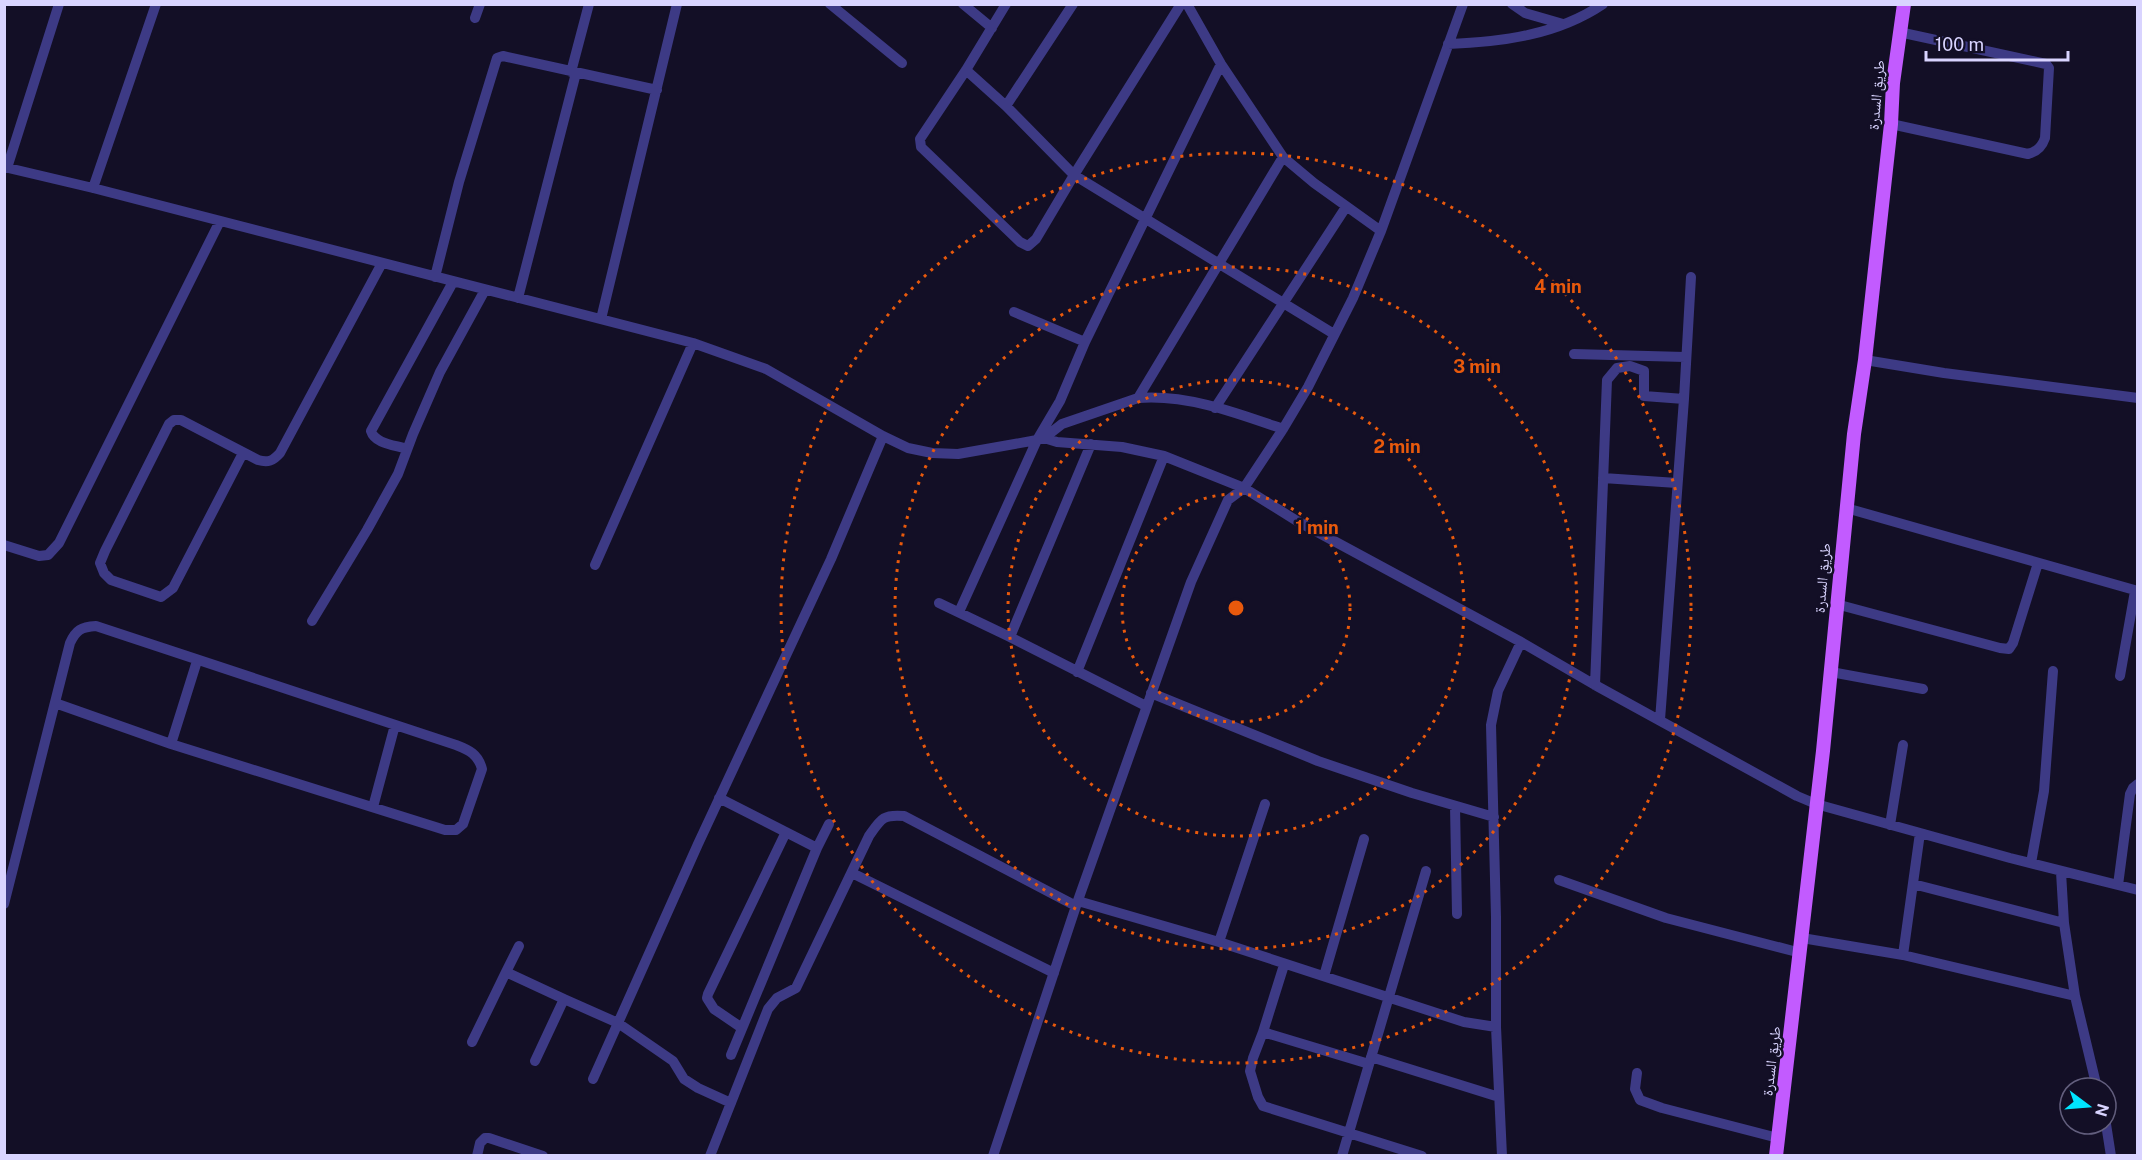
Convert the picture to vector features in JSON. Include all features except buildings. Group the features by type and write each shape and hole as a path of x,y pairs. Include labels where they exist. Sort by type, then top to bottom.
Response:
{"main road":[{"name":"طريق السدرة","path":"1776,1155 1801,953 1854,434 1865,360 1899,32 1904,4"}],"street":[{"path":"59,4 6,168 93,188 693,343 776,374 883,436 908,448 923,452 958,454 1040,439 1122,447 1164,456 1244,488 1297,520 1797,796 1816,804 1890,825 2061,872 2138,890"},
{"path":"93,188 156,4"},
{"path":"475,18 480,4"},
{"path":"518,298 589,4"},
{"path":"601,319 677,4"},
{"path":"963,4 992,28"},
{"path":"1006,4 966,70 920,138 921,147 1020,242 1026,245 1036,239 1181,4"},
{"path":"1006,106 1073,4"},
{"path":"1187,4 1221,64 1283,157 1346,207 1381,231"},
{"path":"993,1155 1077,904 1191,582 1228,500 1244,488 1283,429 1308,387 1353,298 1381,231 1463,4"},
{"path":"1512,4 1525,13 1564,24"},
{"path":"1448,44 1495,42 1536,34 1593,12 1603,4"},
{"path":"832,5 902,63"},
{"path":"1891,124 2028,154 2040,147 2045,138 2049,68 2046,64 1899,32"},
{"path":"435,277 459,182 497,58 503,56 657,90"},
{"path":"959,612 1060,401 1085,342 1221,64"},
{"path":"966,70 1006,106 1074,175 1334,334"},
{"path":"1137,398 1283,157"},
{"path":"1215,408 1346,207"},
{"path":"4,545 39,556 48,555 59,543 220,221"},
{"path":"243,453 168,593 161,597 111,580 104,573 100,563 105,551 169,424 174,420 181,420 243,453 266,462 274,460 280,453 382,263"},
{"path":"1660,720 1691,277"},
{"path":"407,449 378,440 373,436 371,429 453,282"},
{"path":"312,621 394,483 440,372 485,290"},
{"path":"1014,312 1085,342"},
{"path":"595,565 693,343"},
{"path":"1574,354 1685,357"},
{"path":"1865,360 1944,373 2138,398"},
{"path":"1595,685 1607,380 1613,371 1621,366 1630,366 1644,371 1644,396 1684,399"},
{"path":"1040,439 1062,424 1137,398 1177,400 1215,408 1283,429"},
{"path":"593,1079 719,798 831,559 883,436"},
{"path":"1010,636 1091,444"},
{"path":"1077,672 1164,456"},
{"path":"1603,478 1677,483"},
{"path":"1846,508 2136,591 2120,676"},
{"path":"1836,604 2009,649 2013,643 2038,563"},
{"path":"939,603 1010,636 1146,706"},
{"path":"4,904 70,643 76,631 86,627 96,626 472,751 480,760 482,769 463,824 456,830 445,830 171,744 55,703"},
{"path":"1502,1155 1496,1027 1491,725 1498,691 1521,642"},
{"path":"171,744 197,661"},
{"path":"2031,863 2044,791 2053,671"},
{"path":"1831,672 1923,689"},
{"path":"1150,693 1318,761 1494,817"},
{"path":"373,807 395,725"},
{"path":"1890,825 1903,745"},
{"path":"2118,885 2130,794 2138,784"},
{"path":"719,798 817,849"},
{"path":"1219,942 1265,804"},
{"path":"1455,806 1457,914"},
{"path":"710,1155 768,1009 777,998 796,988 877,824 883,817 892,815 904,816 1077,904 1219,942 1464,1022 1496,1027"},
{"path":"731,1055 829,824"},
{"path":"742,1028 714,1009 707,998 786,832"},
{"path":"1903,955 1920,833"},
{"path":"1324,976 1364,839"},
{"path":"1342,1155 1426,871"},
{"path":"2061,872 2064,923 2075,996 2094,1076"},
{"path":"852,873 1054,973"},
{"path":"1559,880 1666,918 1801,953"},
{"path":"1913,884 2064,923"},
{"path":"1802,938 1903,955 2075,996"},
{"path":"472,1042 519,946"},
{"path":"1284,965 1250,1071 1263,1106 1422,1155"},
{"path":"506,972 618,1023 673,1061 684,1079 731,1104"},
{"path":"535,1061 564,999"},
{"path":"1263,1032 1499,1097"},
{"path":"1637,1072 1635,1089 1640,1100 1662,1108 1778,1138"},
{"path":"2108,1136 2111,1155"},
{"path":"477,1155 480,1143 485,1138 489,1138 543,1155"}]}
